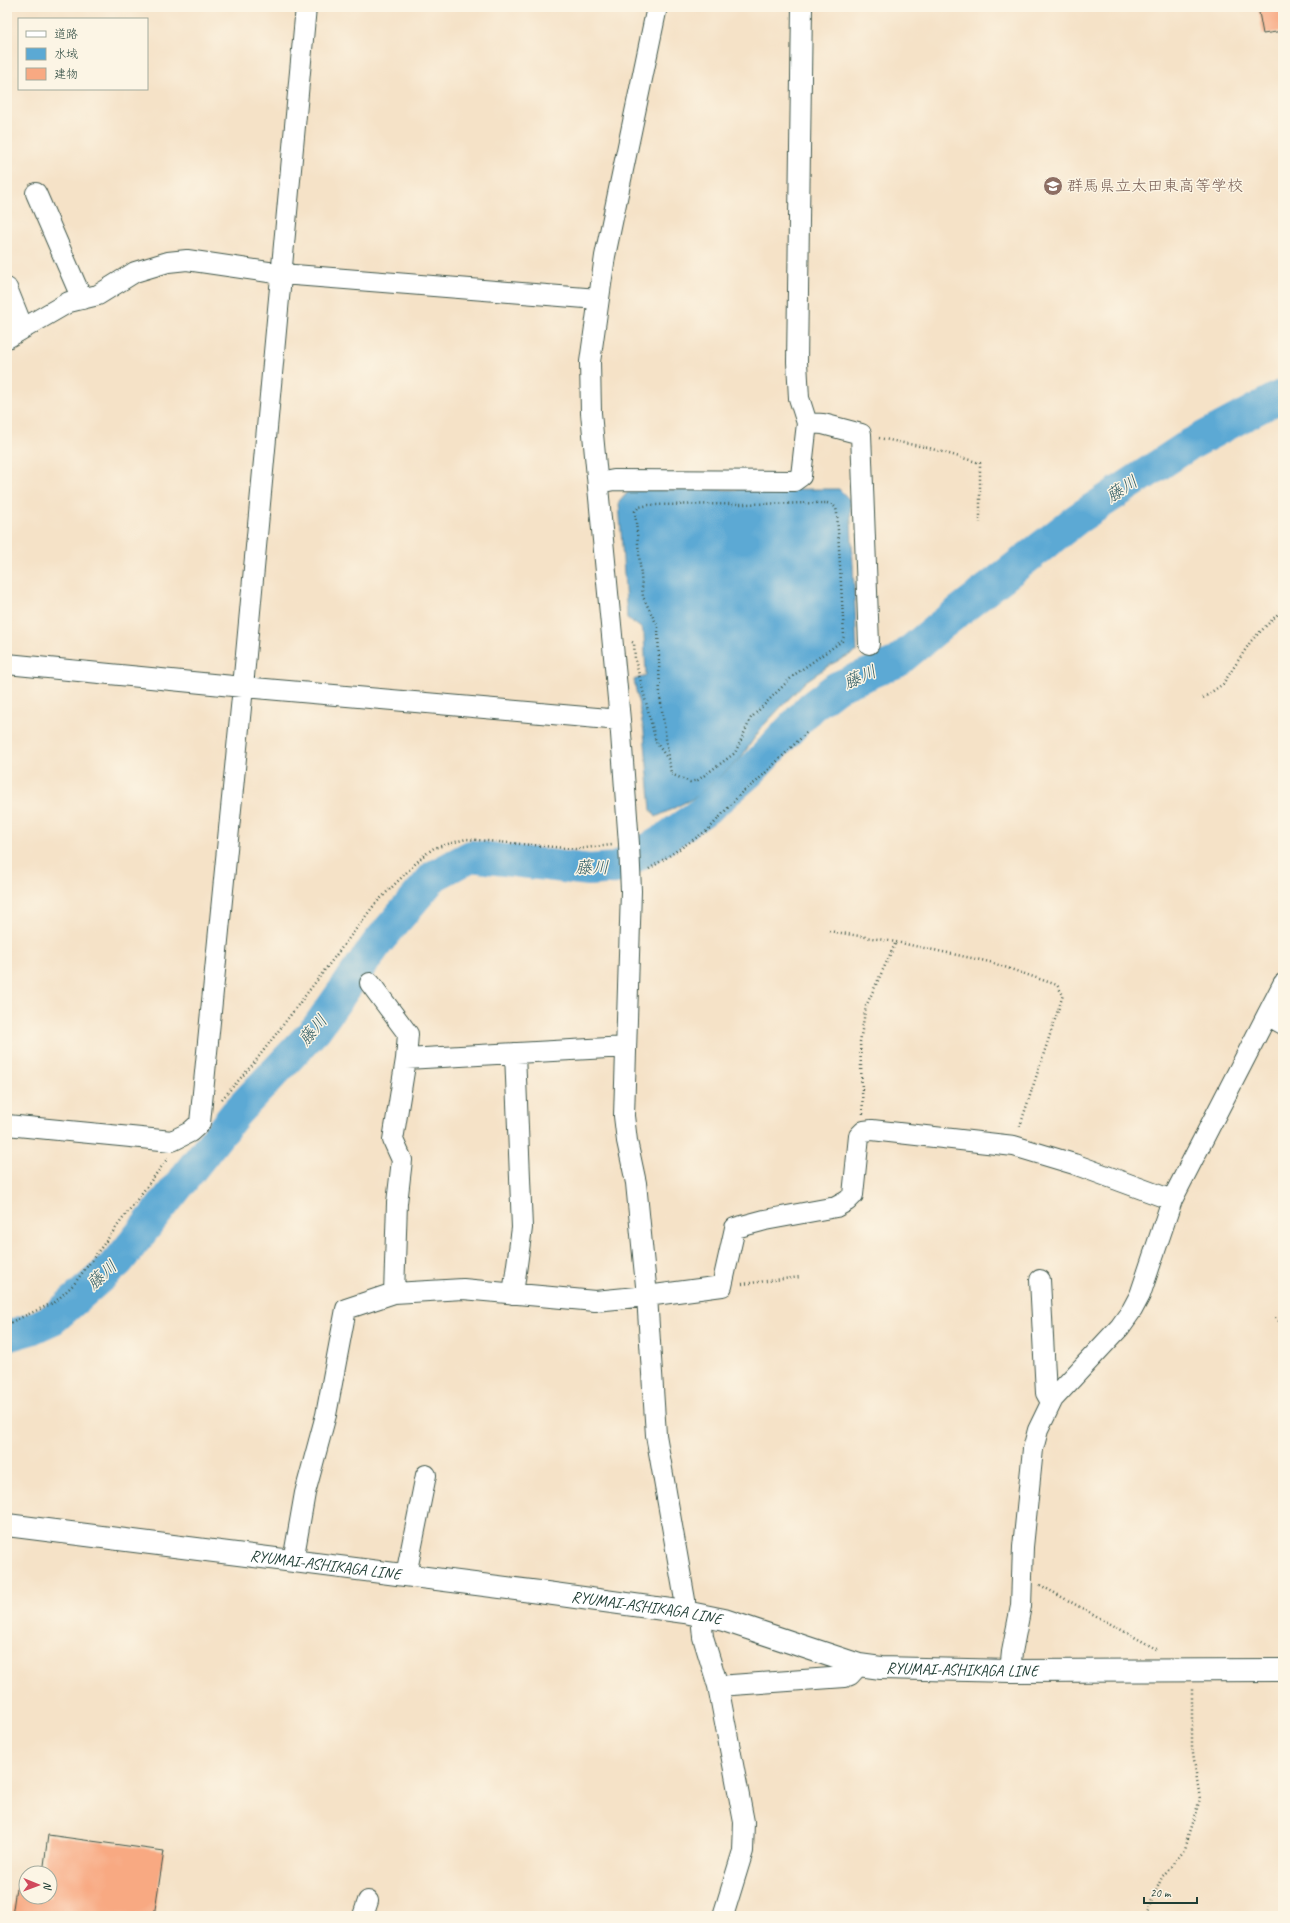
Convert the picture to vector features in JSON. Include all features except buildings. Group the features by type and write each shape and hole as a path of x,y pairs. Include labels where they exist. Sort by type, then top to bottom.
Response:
{"main road":[{"name":"RYUMAI-ASHIKAGA LINE","path":"7,1525 406,1575 693,1614 724,1620 859,1665 914,1670 1283,1670"}],"street":[{"path":"7,1125 172,1141 190,1132 200,1123 243,687 306,7"},
{"path":"657,7 604,256 590,362 591,413 620,720 630,846 631,879 624,1116 627,1140 636,1183 648,1296 656,1435 685,1600 703,1637 718,1686 744,1822 745,1837 739,1868 723,1916"},
{"path":"598,482 614,480 794,481 801,476 807,423 799,398 797,362 802,7"},
{"path":"36,193 82,299"},
{"path":"7,288 15,333 69,302 98,295 135,272 180,260 282,274 598,299"},
{"path":"807,423 823,424 861,434 869,644"},
{"path":"7,664 243,687 620,720"},
{"path":"370,983 408,1034 406,1059 393,1140 402,1160 397,1203 394,1293"},
{"path":"1010,1671 1021,1606 1023,1546 1033,1449 1038,1430 1051,1402 1120,1327 1132,1310 1140,1295 1172,1200 1275,1019 1283,984"},
{"path":"406,1059 626,1047"},
{"path":"513,1294 522,1228 515,1053"},
{"path":"294,1561 305,1493 326,1415 346,1308 394,1293 463,1289 595,1301 648,1296 722,1286 735,1228 765,1220 836,1207 853,1195 860,1136 864,1131 872,1130 1014,1146 1074,1164 1172,1200"},
{"path":"1040,1280 1046,1393 1051,1402"},
{"path":"406,1575 426,1475"},
{"path":"718,1686 845,1677 850,1675 859,1665"}],"path":[{"path":"861,434 929,448 980,463 980,523"},
{"path":"628,641 634,643 635,659 656,742 669,760 671,774 690,782 698,780 735,753 751,718 794,675 842,641 844,636 836,508 832,504 649,505 639,507 636,511 643,597 658,627 660,696 669,760"},
{"path":"1203,698 1223,684 1251,641 1283,609"},
{"path":"631,879 660,863 708,830 742,792 756,782 807,732"},
{"path":"220,1101 254,1063 375,904 423,856 434,848 466,839 576,848 630,846"},
{"path":"828,931 896,942 990,962 1057,985 1064,995 1014,1146"},
{"path":"864,1131 860,1042 866,1006 896,942"},
{"path":"7,1324 56,1302 74,1284 168,1158 172,1141"},
{"path":"722,1286 800,1277"},
{"path":"1275,1318 1283,1324"},
{"path":"1022,1582 1032,1582 1041,1585 1157,1649 1182,1669 1200,1800 1183,1852 1162,1877 1145,1916"}],"water":[{"path":"839,489 850,500 857,651 830,665 806,681 762,727 740,759 698,796 656,817 651,810 644,732 634,680 646,675 644,634 641,628 627,618 619,502 630,490"}],"waterway":[{"name":"藤川","path":"7,1336 31,1329 53,1319 118,1262 236,1113 316,1029 378,942 434,876 471,856 589,870 616,868 660,842 708,808 750,772 811,707 837,687 897,662 940,626 1077,519 1189,445 1283,395"},
{"path":"713,774 724,793"},
{"path":"659,831 660,842"}],"place":[{"name":"群馬県立太田東高等学校","path":"1053,186"}]}
